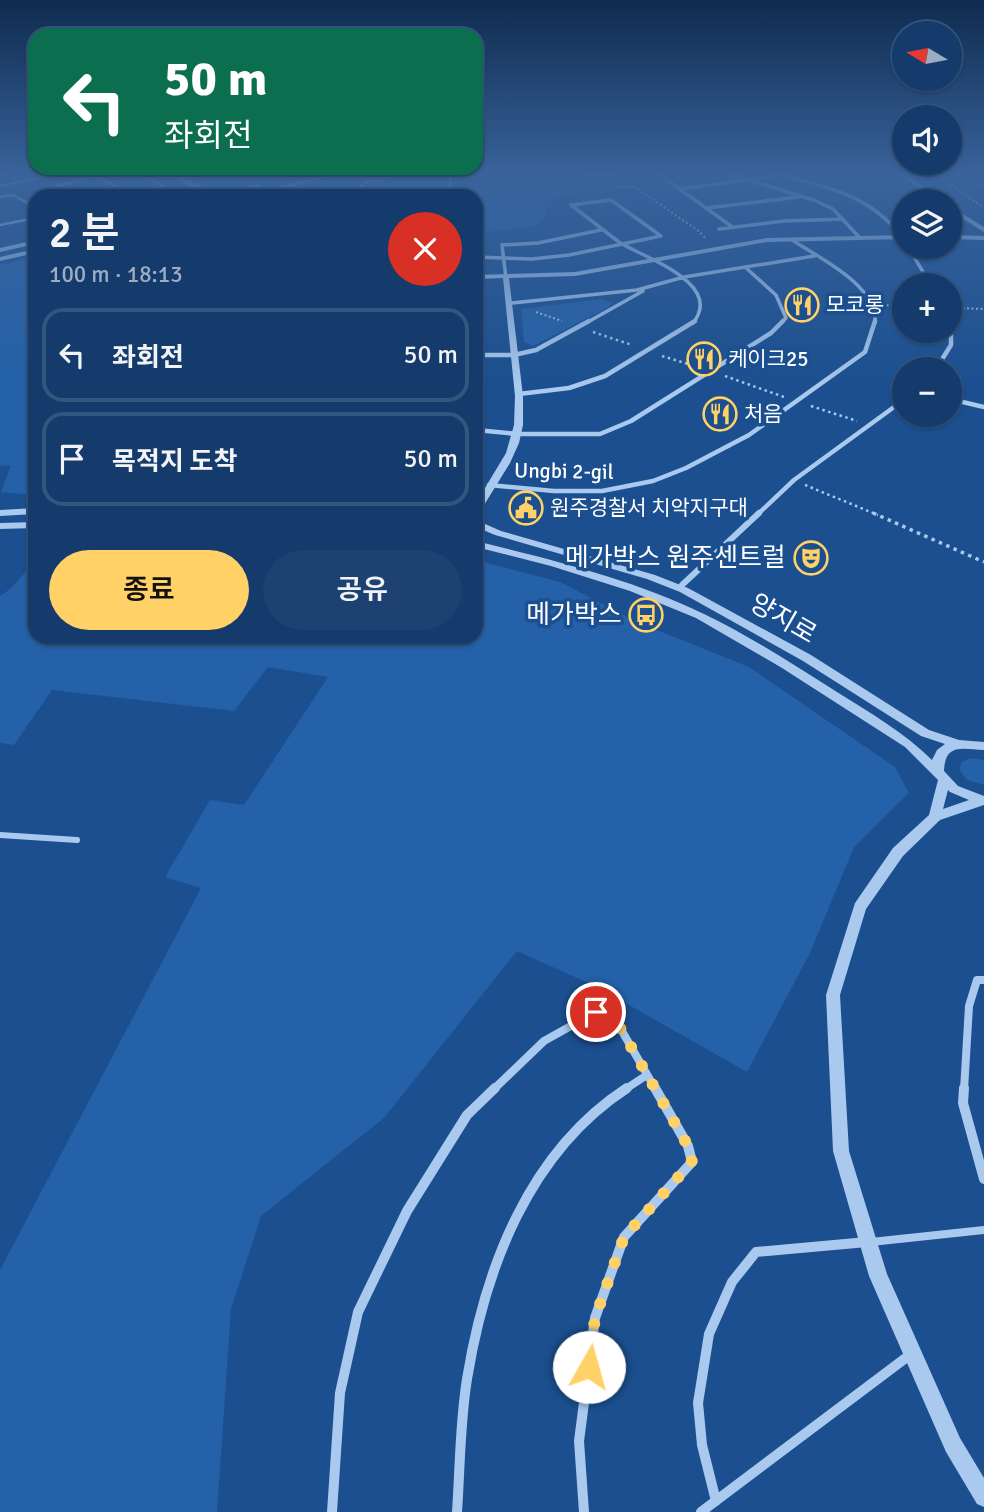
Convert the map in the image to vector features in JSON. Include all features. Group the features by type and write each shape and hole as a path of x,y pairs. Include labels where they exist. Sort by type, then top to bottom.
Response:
{"street":[{"path":"0,250 24,245"},
{"path":"483,497 500,471 517,434 519,394 512,303 502,245 510,245"},
{"path":"483,257 506,259 569,255 614,245"},
{"path":"519,394 569,388 606,376 695,321 700,306 698,293 684,277 624,245"},
{"path":"483,277 575,274 741,245"},
{"path":"799,245 854,282 873,305"},
{"path":"0,259 28,253"},
{"path":"512,303 653,286 684,277 815,256"},
{"path":"483,431 517,434 600,434 620,426 771,333 786,318 784,303 745,267"},
{"path":"483,355 514,355 536,350 653,286"},
{"path":"593,295 611,297 616,300 616,306"},
{"name":"Ungbi 2-gil","path":"489,485 566,491 617,489 679,473 737,444 865,352 873,330 873,305"},
{"path":"962,402 984,407"},
{"path":"682,585 793,480 892,408"},
{"path":"483,490 489,485"},
{"path":"0,513 28,511"},
{"path":"0,526 28,525"},
{"name":"양지로","path":"483,528 651,577 684,590 753,627 925,733 958,744 984,745"},
{"path":"533,542 566,547 656,574 743,616 753,627"},
{"name":"양지로","path":"483,546 555,564 634,589 689,611 786,665 909,744 961,793 983,801"},
{"path":"935,817 941,775 937,761 940,753 958,744"},
{"path":"983,801 935,817 898,852 860,907 833,995 841,1151 878,1276 953,1445 984,1497"},
{"path":"984,980 976,980 969,1006 963,1104 984,1179"},
{"path":"332,1512 340,1392 358,1312 407,1211 467,1115 544,1041 596,1012 615,1019 688,1146 692,1162 624,1237 595,1318 579,1441 584,1512"},
{"path":"457,1512 467,1380 485,1293 518,1209 554,1156 604,1104 647,1075"},
{"path":"716,1501 702,1445 698,1403 709,1334 732,1282 756,1252 868,1242"},
{"path":"701,1512 912,1353"}],"lane":[{"path":"0,835 77,840"},
{"path":"868,1242 984,1230"}],"path":[{"path":"711,245 715,249"},
{"path":"873,305 892,306"},
{"path":"962,308 984,309"},
{"path":"796,401 869,425"},
{"path":"793,480 937,539 984,562"}],"shaded area":[{"path":"28,258 28,494 1,492 11,465 0,466 0,265"},
{"path":"603,299 612,303 609,307 533,346 524,342 521,309"},
{"path":"483,562 560,582 637,622 749,667 895,767 909,793 854,847 810,953 747,1072 597,987 517,951 384,1118 261,1216 231,1309 217,1512 0,1512 0,1270 201,888 165,877 210,800 244,805 328,677 268,667 234,711 52,690 14,745 0,743 0,596 28,570 28,644 483,644"},
{"path":"969,758 984,760 984,785 967,780 960,771 961,763"}],"place":[{"name":"모코롱","path":"802,305"},
{"name":"케이크25","path":"704,359"},
{"name":"처음","path":"720,414"},
{"name":"원주경찰서 치악지구대","path":"526,508"},
{"name":"메가박스 원주센트럴","path":"811,558"},
{"name":"메가박스","path":"646,615"}],"route":[{"path":"589,1367 595,1318 624,1237 692,1162 688,1146 615,1019 596,1012"}]}
